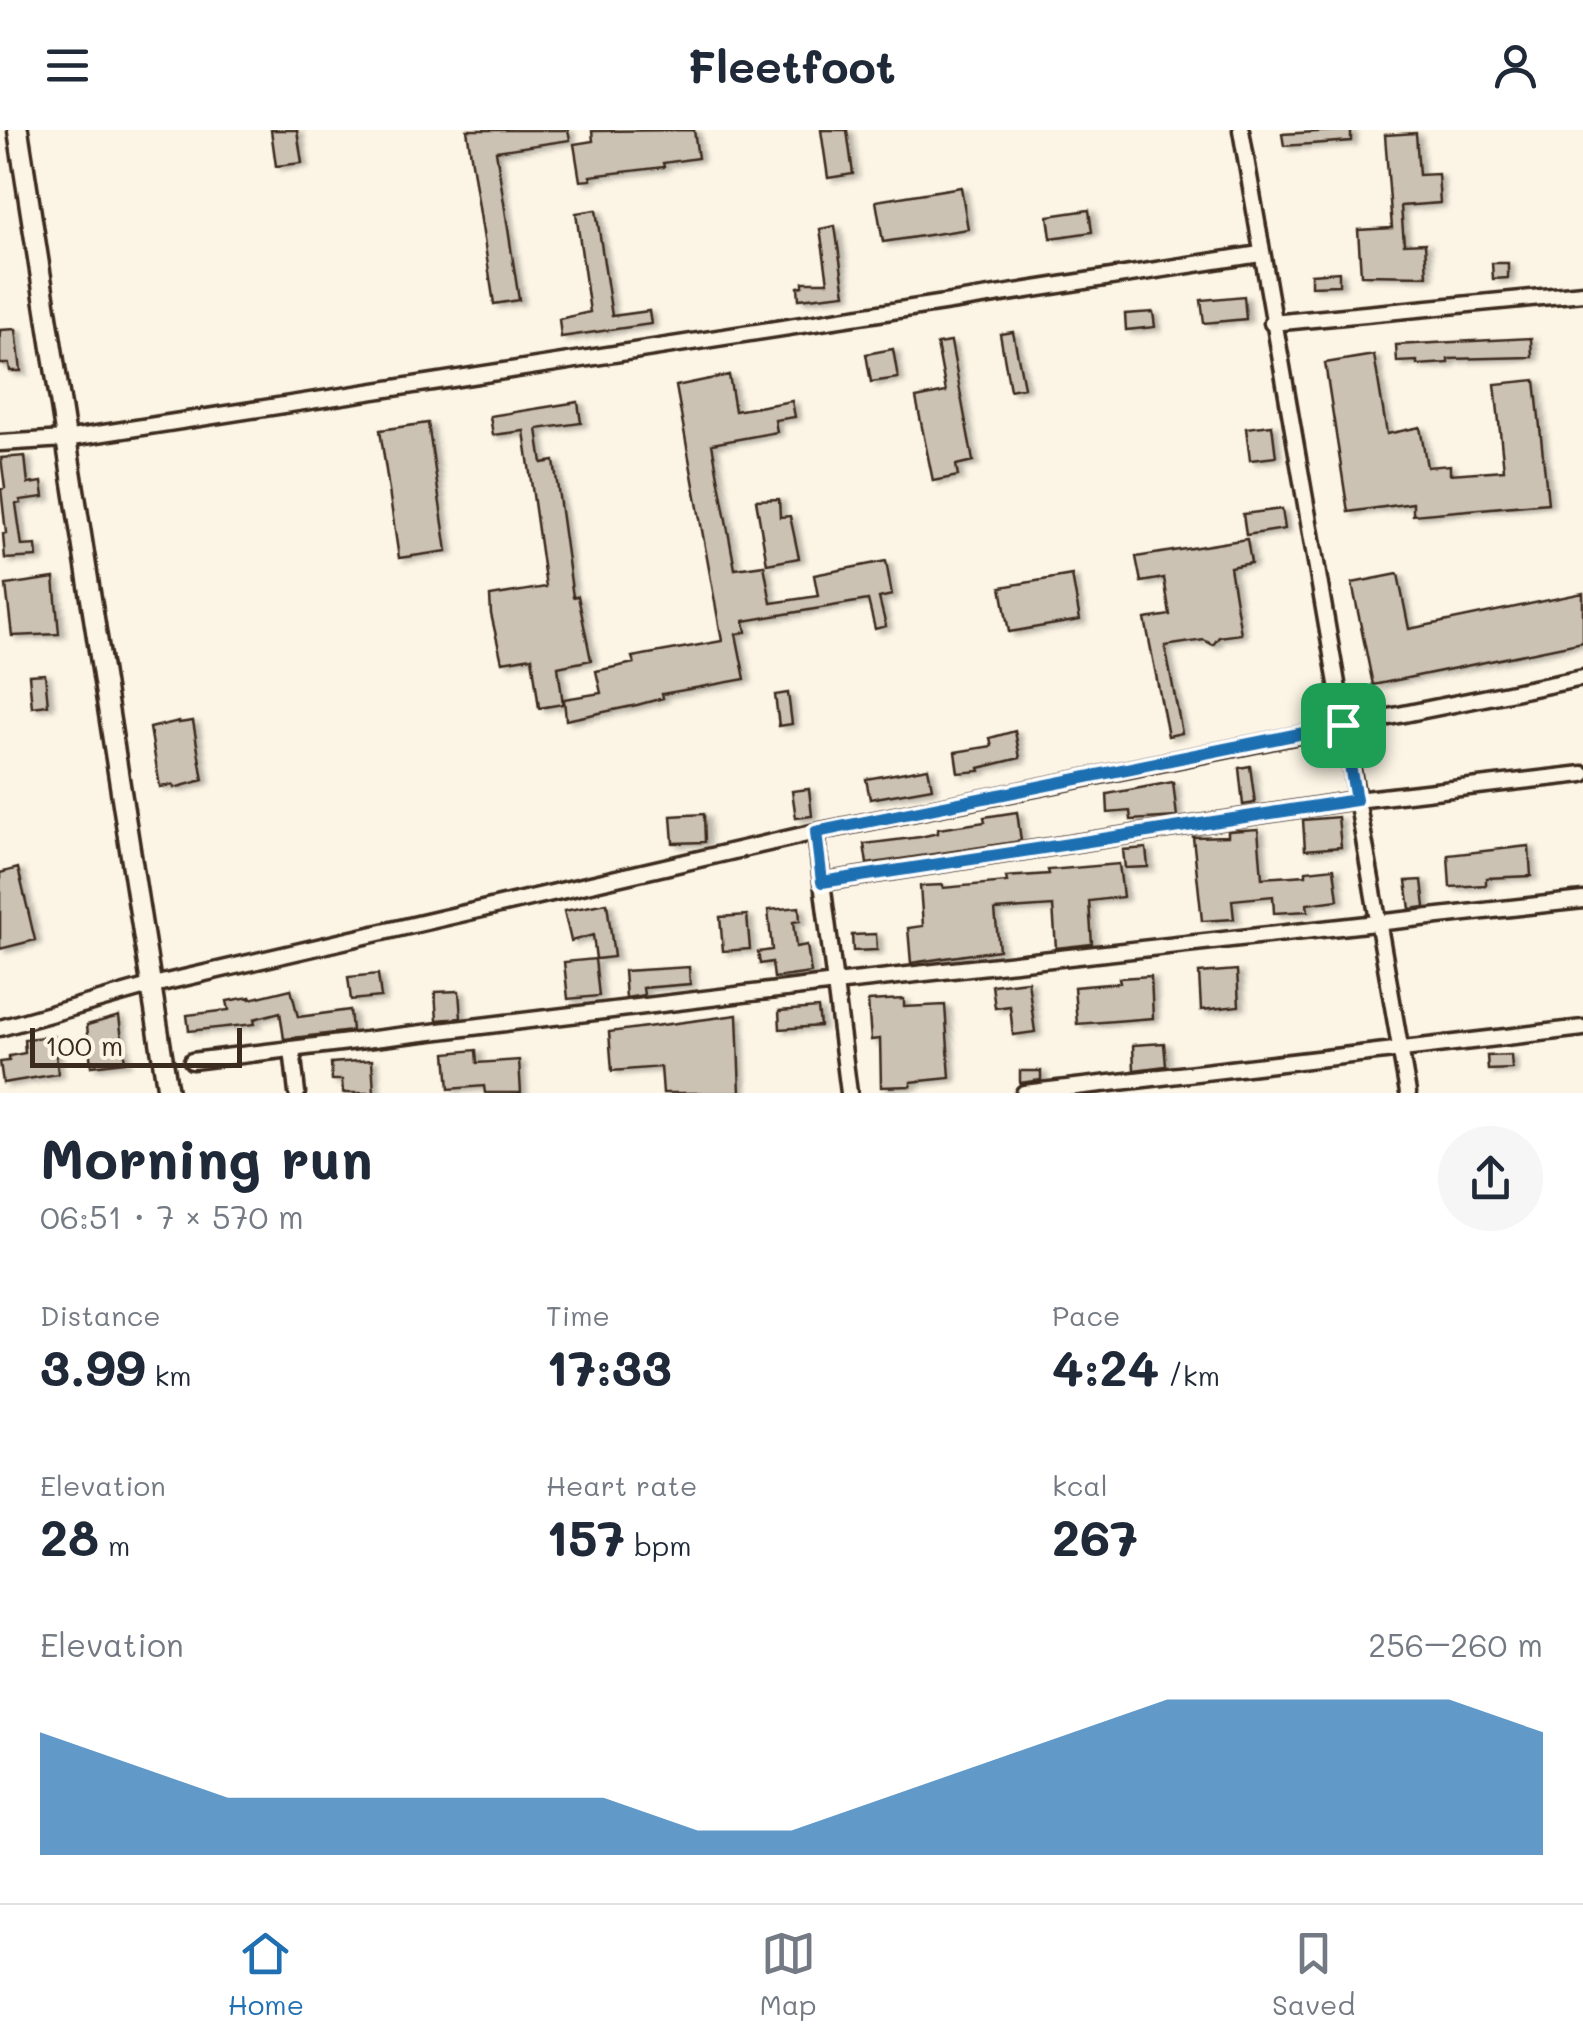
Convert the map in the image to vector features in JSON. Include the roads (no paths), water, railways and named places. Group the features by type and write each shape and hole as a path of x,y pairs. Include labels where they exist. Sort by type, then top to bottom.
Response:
{"street":[{"path":"18,130 168,1093"},
{"path":"1240,130 1408,1093"},
{"path":"0,443 65,439 1260,254"},
{"path":"1272,323 1583,293"},
{"path":"0,1028 153,985 816,832 1583,678"},
{"path":"822,882 1356,800 1583,774"},
{"path":"816,832 850,1093"},
{"path":"192,1061 1583,900"},
{"path":"1024,1093 1583,1028"},
{"path":"292,1049 297,1093"}]}
